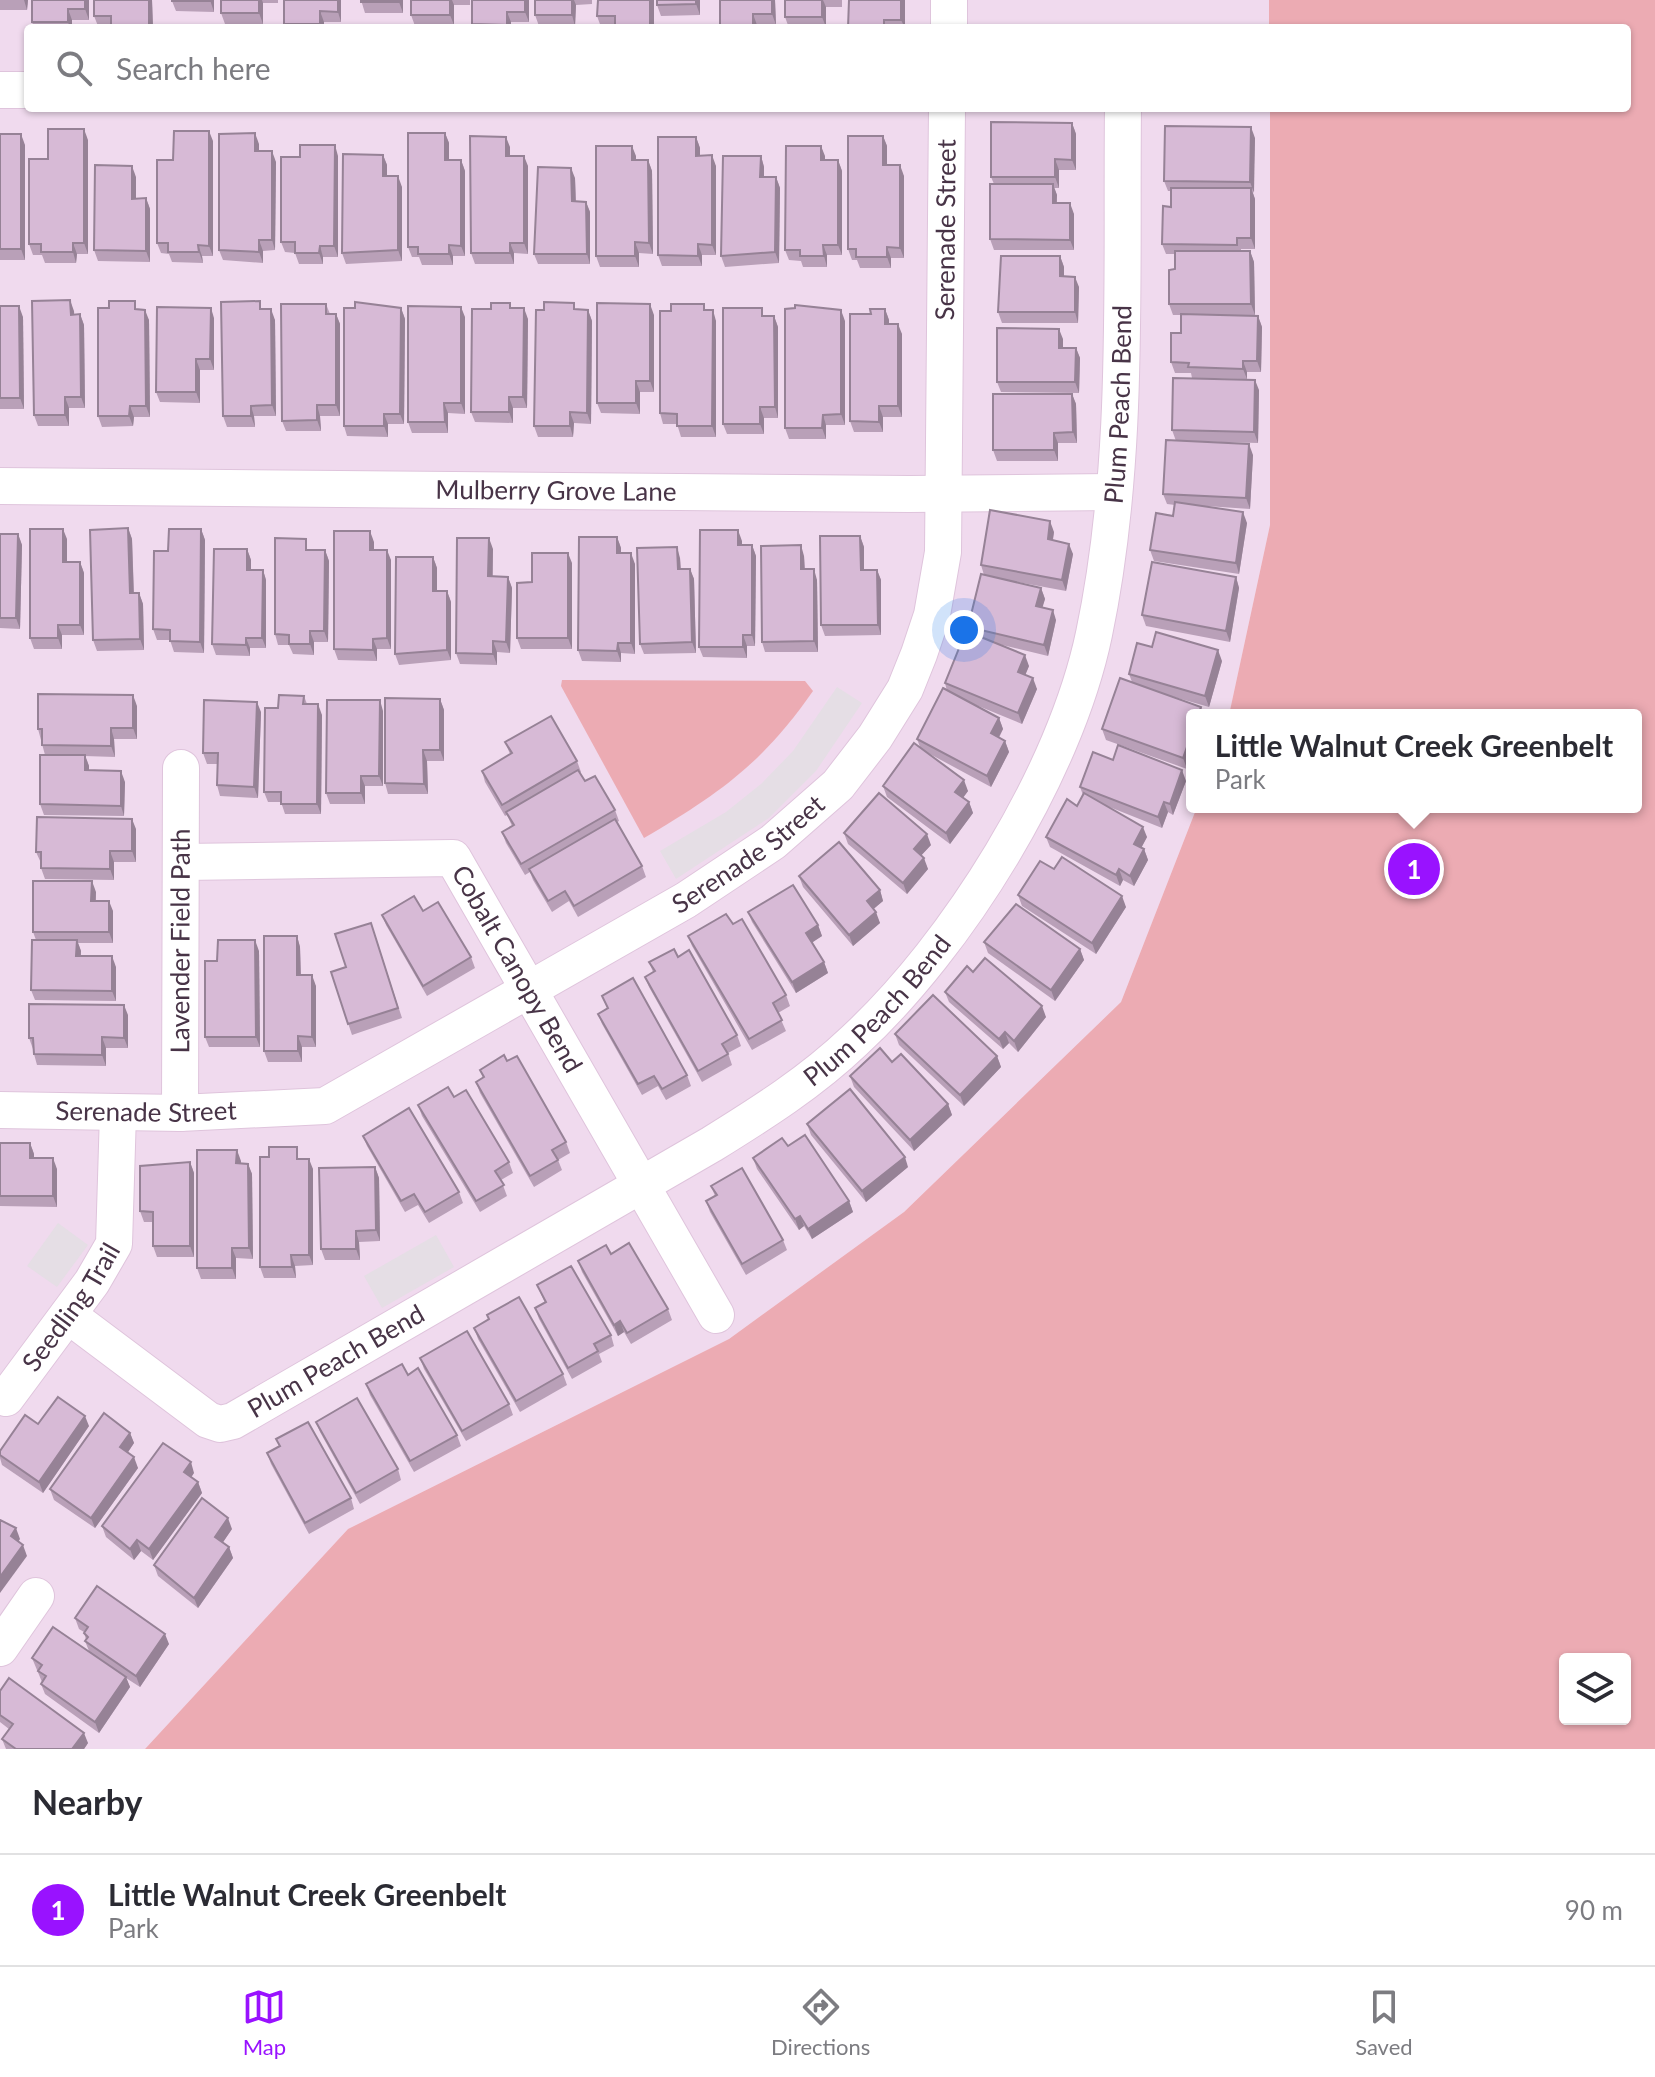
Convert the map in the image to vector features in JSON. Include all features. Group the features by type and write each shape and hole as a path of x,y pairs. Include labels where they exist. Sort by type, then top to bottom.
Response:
{"street":[{"path":"949,0 949,24"},
{"path":"0,90 24,90"},
{"name":"Serenade Street","path":"0,1110 180,1113 325,1106 686,900 773,842 838,785 875,737 905,689 932,615 943,552 947,112"},
{"name":"Plum Peach Bend","path":"68,1315 208,1420 227,1423 640,1186 783,1100 855,1041 963,916 999,862 1048,765 1094,636 1112,492 1120,369 1123,112"},
{"name":"Mulberry Grove Lane","path":"0,486 944,494 1112,492"},
{"name":"Lavender Field Path","path":"180,1113 181,768"},
{"name":"Cobalt Canopy Bend","path":"183,862 453,858 716,1315"},
{"name":"Seedling Trail","path":"6,1398 104,1264 114,1244 118,1113"},
{"path":"0,1648 36,1596"}],"shaded area":[{"path":"0,0 1269,0 1269,24 24,24 24,112 1270,112 1270,525 1230,709 1186,709 1186,813 1195,813 1121,1002 904,1212 729,1339 348,1529 145,1749 0,1749"},
{"path":"1269,0 1655,0 1655,1749 145,1749 348,1529 729,1339 904,1212 1121,1002 1195,813 1642,813 1642,709 1230,709 1270,525 1270,112 1631,112 1631,24 1269,24"},
{"path":"562,680 805,681 813,691 776,738 738,775 695,807 644,838 561,686"},
{"path":"837,687 862,703 816,771 769,818 676,879 660,851 726,812 761,784 793,751"},
{"path":"58,1223 88,1245 57,1287 27,1266"},
{"path":"436,1235 454,1267 382,1308 364,1276"}],"building":[{"path":"32,0 85,0 85,9 68,9 68,22 32,22"},
{"path":"94,0 149,0 149,24 111,24 111,16 94,16"},
{"path":"221,0 259,0 259,13 221,13"},
{"path":"284,0 338,0 338,12 320,11 320,24 284,24"},
{"path":"399,0 399,2 361,2"},
{"path":"411,0 450,0 450,15 411,15"},
{"path":"472,0 525,0 525,12 507,12 507,24 472,24"},
{"path":"535,0 572,0 572,15 535,15"},
{"path":"598,0 650,0 650,24 615,24 615,16 597,16"},
{"path":"657,0 696,0 696,4 657,5"},
{"path":"720,0 772,0 772,14 753,14 753,24 720,24"},
{"path":"785,0 822,0 822,17 785,17"},
{"path":"849,0 901,0 901,20 884,20 884,24 848,24"},
{"path":"991,122 1072,123 1072,160 1055,159 1055,177 991,177"},
{"path":"1165,126 1251,127 1250,182 1164,181"},
{"path":"48,129 84,129 84,243 73,243 73,252 41,252 41,244 29,244 29,159 48,159"},
{"path":"174,131 209,131 209,246 198,245 199,252 168,252 168,243 157,243 157,160 173,160"},
{"path":"255,133 255,151 272,151 272,240 259,240 259,252 219,250 219,134"},
{"path":"408,133 445,133 445,160 461,160 461,246 449,245 449,254 418,254 418,247 408,247"},
{"path":"0,134 21,134 21,249 0,249"},
{"path":"470,136 506,137 506,156 524,156 524,243 510,243 510,253 471,253"},
{"path":"848,136 883,136 883,165 900,165 900,248 887,247 887,257 856,257 856,249 848,249"},
{"path":"658,137 696,137 696,156 712,155 712,245 698,244 698,256 658,255"},
{"path":"300,145 335,145 334,246 320,246 319,253 295,253 295,242 281,242 281,157 300,157"},
{"path":"596,146 632,146 632,160 648,160 649,243 635,242 635,256 596,256"},
{"path":"786,146 821,146 821,160 838,160 838,245 823,245 824,256 800,256 800,250 785,250"},
{"path":"343,154 383,155 383,176 398,176 398,250 342,253"},
{"path":"723,156 761,156 760,177 776,177 775,252 721,256"},
{"path":"95,165 132,166 132,199 146,198 146,251 94,250"},
{"path":"538,167 571,168 572,201 586,202 587,254 534,254"},
{"path":"990,184 1053,184 1053,203 1070,203 1070,240 990,239"},
{"path":"1171,188 1251,188 1251,238 1237,238 1237,245 1162,244 1163,206 1171,207"},
{"path":"1175,251 1250,251 1251,304 1169,304 1169,270 1175,269"},
{"path":"1001,256 1060,256 1060,276 1075,277 1075,312 998,312"},
{"path":"70,300 71,315 80,314 81,397 65,397 65,415 34,415 32,301"},
{"path":"109,301 135,301 135,309 145,310 146,406 130,406 129,416 98,416 98,308 109,308"},
{"path":"260,301 260,309 271,309 272,405 251,406 251,416 223,416 221,302"},
{"path":"355,302 401,308 400,414 384,414 384,426 344,426 344,308 355,308"},
{"path":"544,302 574,303 574,309 588,310 587,413 570,412 570,426 534,426 536,310 544,310"},
{"path":"491,303 510,303 510,308 524,308 523,397 509,397 509,412 471,412 472,309 491,309"},
{"path":"597,303 650,304 650,381 636,381 636,403 597,403"},
{"path":"281,304 326,304 326,314 336,314 336,405 317,405 317,420 282,421"},
{"path":"671,304 704,304 704,310 713,310 712,426 677,426 677,414 660,413 660,311 671,311"},
{"path":"795,305 841,310 841,414 823,415 822,428 785,428 785,309 795,308"},
{"path":"0,306 19,306 20,398 0,398"},
{"path":"408,306 461,307 461,403 444,403 445,422 408,422"},
{"path":"157,307 211,308 210,359 196,359 196,392 156,392"},
{"path":"723,308 762,308 762,316 774,316 775,407 760,407 760,424 723,424"},
{"path":"870,309 885,309 885,324 898,324 898,406 879,406 879,422 850,421 850,314 871,314"},
{"path":"1181,314 1258,316 1257,361 1243,361 1243,369 1188,367 1189,363 1171,362 1171,333 1181,333"},
{"path":"997,328 1059,329 1059,348 1076,348 1075,382 997,382"},
{"path":"1173,378 1255,380 1254,432 1172,430"},
{"path":"993,394 1072,394 1073,432 1054,433 1054,450 993,450"},
{"path":"1166,440 1249,444 1246,498 1163,494"},
{"path":"1175,502 1243,512 1236,563 1150,550 1156,513 1173,516"},
{"path":"990,510 1050,521 1048,539 1069,544 1062,580 981,565"},
{"path":"128,528 130,593 139,593 140,639 93,640 90,530"},
{"path":"30,529 63,529 63,562 80,562 80,625 58,625 58,638 30,638"},
{"path":"169,529 201,529 200,642 170,641 170,630 153,629 154,551 168,551"},
{"path":"700,530 738,530 738,545 752,545 752,635 743,635 743,647 699,647"},
{"path":"334,531 370,531 370,550 387,550 387,638 373,639 373,650 334,649"},
{"path":"0,534 18,534 16,618 0,618"},
{"path":"820,536 860,536 861,570 877,570 878,625 821,625"},
{"path":"579,537 617,537 617,553 631,553 631,643 618,643 617,651 578,650"},
{"path":"275,538 306,539 306,550 325,550 324,631 310,631 310,644 289,644 289,635 275,634"},
{"path":"457,538 489,538 488,576 508,577 506,642 493,641 493,654 456,653"},
{"path":"801,545 801,569 814,569 814,641 762,642 761,546"},
{"path":"677,547 678,569 690,569 692,642 640,644 637,548"},
{"path":"214,549 247,549 247,570 263,570 262,638 246,638 246,645 212,644"},
{"path":"532,553 568,553 568,638 517,638 517,583 532,582"},
{"path":"396,557 433,557 433,591 447,591 447,650 395,654"},
{"path":"1152,562 1236,577 1226,631 1142,615"},
{"path":"981,574 1041,588 1036,606 1053,610 1044,645 968,627"},
{"path":"966,631 1025,655 1018,672 1033,678 1018,713 945,683"},
{"path":"1156,632 1218,650 1205,696 1129,674 1137,643 1152,647"},
{"path":"1120,678 1201,707 1186,709 1186,750 1183,758 1102,729"},
{"path":"943,688 999,718 991,733 1005,741 987,776 917,739"},
{"path":"38,694 133,695 133,728 111,728 111,746 42,745 42,729 38,729"},
{"path":"279,695 304,696 303,704 318,704 317,804 281,804 281,792 264,792 265,708 278,708"},
{"path":"385,698 440,699 440,750 423,750 424,784 385,783"},
{"path":"204,700 257,702 254,787 217,785 218,753 203,753"},
{"path":"327,700 380,700 379,776 361,776 361,793 326,793"},
{"path":"551,716 577,761 502,805 482,771 512,753 505,742"},
{"path":"914,743 964,780 955,792 969,802 946,833 883,786"},
{"path":"1118,745 1182,770 1170,804 1164,802 1158,817 1080,787 1093,752 1113,760"},
{"path":"40,755 85,755 85,770 121,771 121,806 40,804"},
{"path":"578,770 585,781 595,776 615,810 521,864 502,832 514,825 506,812"},
{"path":"879,793 927,834 914,849 924,858 903,883 844,833"},
{"path":"1084,793 1143,827 1134,844 1144,849 1130,876 1119,869 1116,875 1046,837 1067,799 1077,806"},
{"path":"37,817 132,819 132,851 110,851 110,869 41,868 41,852 36,852"},
{"path":"615,819 642,866 574,906 565,891 548,901 529,869"},
{"path":"839,842 880,890 867,901 876,912 849,935 799,876"},
{"path":"1062,857 1122,896 1092,943 1018,895 1040,861 1054,869"},
{"path":"33,881 92,881 91,901 109,901 109,932 33,932"},
{"path":"793,885 818,925 806,933 824,962 792,982 748,912"},
{"path":"414,896 423,911 438,902 471,957 423,986 382,915"},
{"path":"1016,904 1080,949 1051,990 984,942"},
{"path":"726,914 733,924 742,919 786,995 773,1003 782,1020 749,1039 688,936"},
{"path":"371,923 398,1008 348,1024 331,972 346,967 335,934"},
{"path":"264,936 297,936 297,975 312,975 312,1037 298,1036 298,1051 264,1051"},
{"path":"32,940 77,940 76,956 112,956 112,991 31,990"},
{"path":"218,940 255,940 256,1037 205,1037 205,961 217,961"},
{"path":"674,949 678,957 689,950 737,1035 722,1044 728,1054 698,1071 645,977 655,971 649,962"},
{"path":"985,958 1042,1006 1014,1041 1005,1032 999,1039 945,992 967,966 973,972"},
{"path":"633,978 687,1075 662,1089 654,1076 638,1084 598,1014 608,1008 602,996"},
{"path":"933,995 997,1056 960,1095 895,1034"},
{"path":"29,1004 124,1005 124,1038 102,1037 102,1055 34,1054 33,1038 29,1038"},
{"path":"880,1048 892,1062 901,1054 948,1104 910,1140 850,1076"},
{"path":"504,1055 507,1061 517,1056 566,1142 552,1150 558,1160 530,1176 476,1082 484,1077 480,1070"},
{"path":"448,1087 454,1097 466,1090 509,1162 495,1171 504,1185 476,1201 418,1105"},
{"path":"850,1089 905,1157 862,1191 807,1124"},
{"path":"409,1108 459,1192 425,1212 414,1194 401,1201 363,1136"},
{"path":"805,1135 849,1201 808,1229 800,1216 795,1219 753,1158 782,1138 788,1146"},
{"path":"0,1143 30,1143 30,1158 53,1158 53,1196 0,1196"},
{"path":"269,1147 297,1147 297,1159 309,1159 309,1255 291,1255 292,1267 260,1267 260,1157 269,1157"},
{"path":"197,1150 237,1150 236,1163 248,1164 249,1248 232,1248 232,1268 197,1268"},
{"path":"190,1162 190,1246 153,1246 153,1212 140,1211 140,1166"},
{"path":"375,1167 376,1230 356,1231 356,1249 321,1249 319,1168"},
{"path":"742,1168 783,1240 742,1264 706,1201 717,1195 711,1186"},
{"path":"629,1243 668,1309 627,1333 620,1321 614,1325 578,1261 606,1245 611,1254"},
{"path":"571,1266 611,1335 594,1344 598,1351 568,1368 535,1308 546,1302 537,1285"},
{"path":"519,1297 563,1374 516,1401 474,1328 489,1319 487,1315"},
{"path":"467,1331 509,1404 462,1431 420,1358"},
{"path":"402,1364 408,1375 418,1368 457,1435 410,1461 366,1384"},
{"path":"58,1397 85,1416 39,1482 0,1455 0,1451 25,1415 38,1424"},
{"path":"357,1398 398,1469 356,1493 316,1422"},
{"path":"104,1413 130,1433 120,1447 134,1457 91,1518 50,1489"},
{"path":"308,1422 351,1498 305,1523 267,1453 280,1446 276,1439"},
{"path":"163,1443 191,1462 184,1472 198,1482 149,1549 137,1540 130,1549 102,1526"},
{"path":"202,1498 228,1518 215,1537 229,1547 194,1598 154,1565"},
{"path":"0,1520 16,1528 11,1536 23,1545 0,1577"},
{"path":"97,1586 165,1634 136,1676 85,1641 88,1637 84,1633 88,1627 75,1618"},
{"path":"53,1627 126,1677 95,1722 41,1684 46,1676 38,1671 42,1665 32,1658"},
{"path":"9,1678 84,1733 72,1749 16,1749 2,1739 13,1724 0,1715 0,1691"}],"place":[{"name":"Little Walnut Creek Greenbelt","path":"1414,869"}]}
